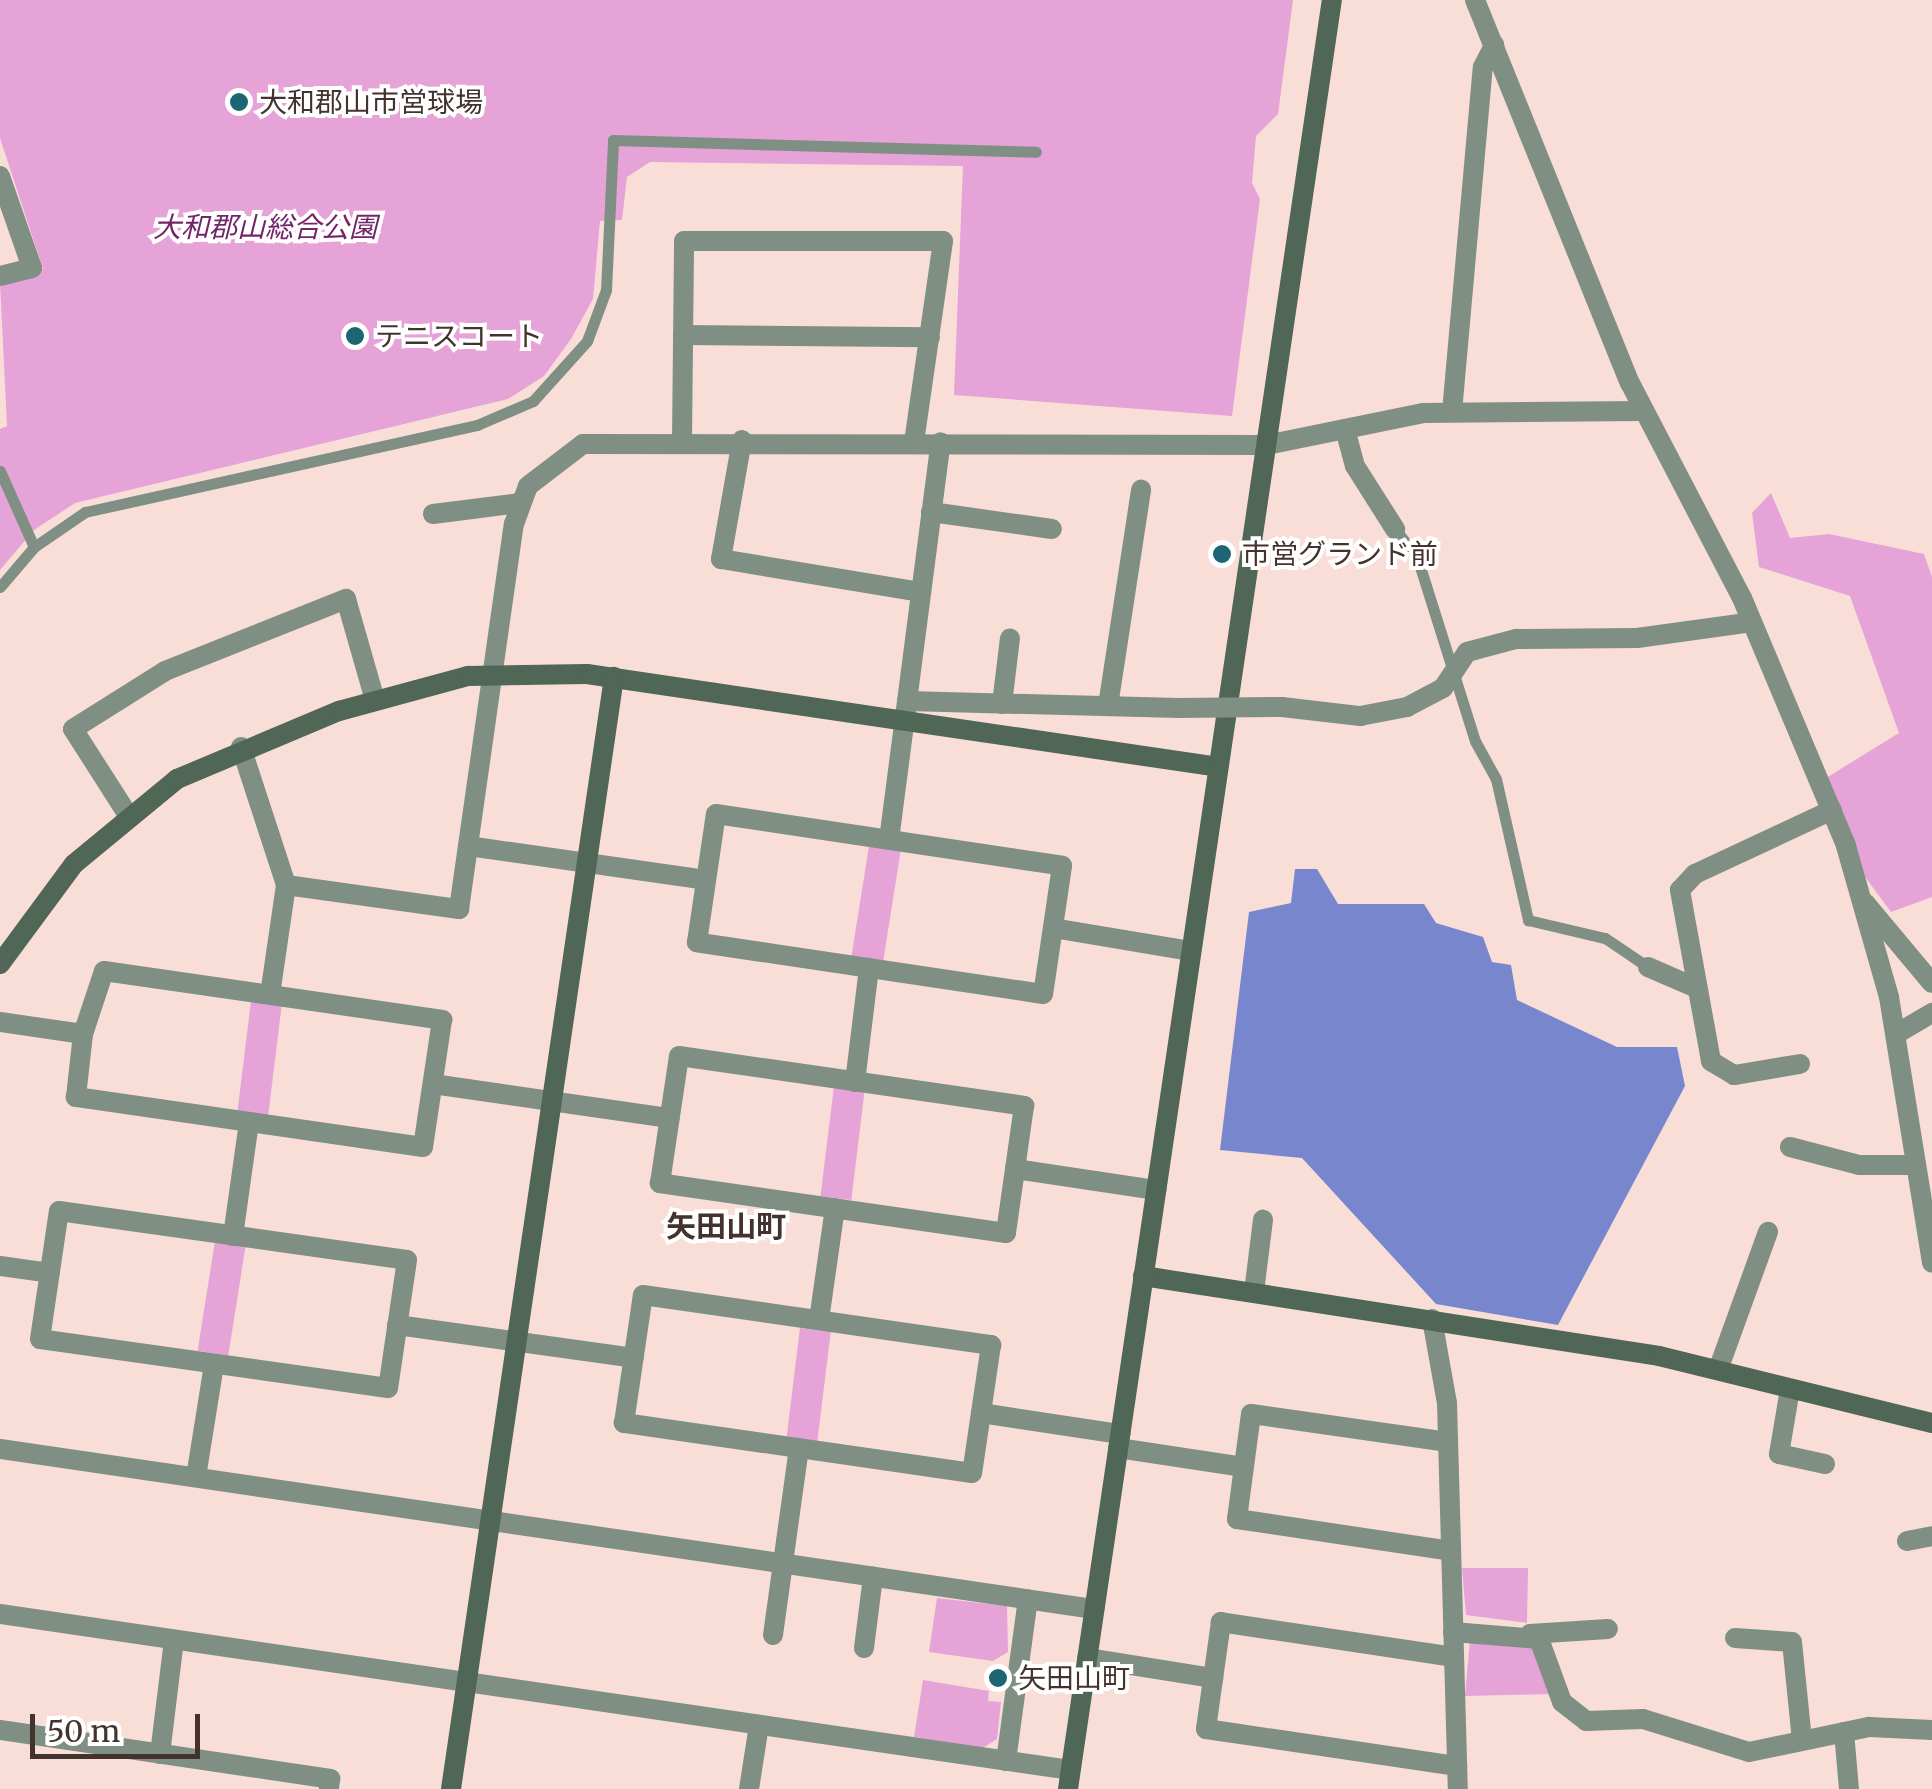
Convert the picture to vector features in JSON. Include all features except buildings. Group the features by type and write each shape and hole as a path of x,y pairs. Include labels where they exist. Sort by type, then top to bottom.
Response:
{"street":[{"path":"0,1614 1006,1761 1069,1780 1332,0"},
{"path":"1475,0 1643,411 1752,622 1832,810 1864,902 1896,1034 1932,1262"},
{"path":"1452,412 1482,68 1494,45"},
{"path":"0,176 32,268 0,276"},
{"path":"682,440 684,241 943,241 914,442"},
{"path":"683,335 930,338"},
{"path":"286,884 459,909 520,502 556,457 583,444 742,440 1266,445 1452,412 1643,411"},
{"path":"1344,429 1355,466 1395,529"},
{"path":"742,440 721,560 921,592"},
{"path":"889,840 941,442"},
{"path":"1108,706 1140,490"},
{"path":"432,514 520,502"},
{"path":"932,512 1052,529"},
{"path":"128,815 72,729 165,671 346,599 375,700"},
{"path":"906,711 1002,704 1384,713 1443,688 1479,646 1516,639 1637,638 1752,622"},
{"path":"1002,704 1010,638"},
{"path":"0,964 74,864 128,815 241,747 375,700 493,674 614,677 906,711 1218,767"},
{"path":"451,1789 614,677"},
{"path":"241,747 286,884 270,995"},
{"path":"1800,1064 1720,1070 1692,986 1685,880 1832,810"},
{"path":"716,814 889,840 1062,866 1043,994 697,942 716,814"},
{"path":"468,846 706,880"},
{"path":"1864,902 1893,926 1932,984"},
{"path":"1053,928 1191,951"},
{"path":"1648,967 1692,986"},
{"path":"855,1082 870,968"},
{"path":"104,971 270,995 442,1020 423,1148 76,1097 82,1034 104,971"},
{"path":"1896,1034 1932,1013"},
{"path":"0,1022 82,1034"},
{"path":"678,1056 855,1082 1024,1106 1006,1233 660,1182 678,1056"},
{"path":"432,1084 670,1118"},
{"path":"233,1236 249,1122"},
{"path":"1790,1147 1849,1164 1915,1165"},
{"path":"1015,1169 1156,1190"},
{"path":"819,1320 836,1208"},
{"path":"59,1212 233,1236 406,1260 388,1388 40,1339 59,1212"},
{"path":"1254,1292 1263,1220"},
{"path":"1718,1370 1768,1232"},
{"path":"0,1266 50,1273"},
{"path":"1143,1276 1432,1318 1718,1370 1932,1423"},
{"path":"643,1295 819,1320 990,1345 972,1473 624,1424 643,1295"},
{"path":"1432,1318 1448,1442 1458,1789"},
{"path":"397,1325 634,1358"},
{"path":"196,1477 214,1364"},
{"path":"1790,1388 1779,1454 1825,1464"},
{"path":"981,1412 1244,1467"},
{"path":"1448,1442 1251,1414 1236,1519 1451,1551"},
{"path":"773,1635 799,1448"},
{"path":"0,1449 1094,1609"},
{"path":"1908,1540 1932,1536"},
{"path":"864,1648 873,1577"},
{"path":"1006,1761 1028,1599"},
{"path":"1454,1658 1221,1622 1206,1729 1458,1766"},
{"path":"1454,1632 1530,1634 1608,1628"},
{"path":"1530,1634 1554,1662 1562,1702 1586,1722 1657,1722 1731,1751 1844,1732 1932,1730"},
{"path":"1736,1638 1792,1642 1802,1740"},
{"path":"160,1754 174,1640"},
{"path":"1087,1658 1213,1678"},
{"path":"750,1789 759,1725"},
{"path":"0,1730 330,1779 329,1789"},
{"path":"1844,1732 1849,1789"}],"lane":[{"path":"0,587 34,547 85,512 477,425 533,401 587,341 606,290 613,140 1036,152"},
{"path":"0,471 34,547"},
{"path":"1395,529 1417,557 1496,779 1528,920 1604,938 1648,967"}],"green space":[{"name":"大和郡山総合公園","path":"0,0 1293,0 1278,114 1256,136 1252,183 1260,199 1232,416 954,395 963,166 650,162 627,177 622,220 600,221 593,299 571,339 544,376 508,399 75,503 34,530 0,570 0,429 7,426 0,283 43,269 0,138"},
{"path":"1771,493 1790,538 1829,534 1924,554 1932,577 1932,897 1891,912 1863,874 1826,778 1899,733 1850,596 1759,567 1752,513"},
{"path":"869,846 901,851 883,962 851,957"},
{"path":"251,1001 282,1005 268,1117 237,1113"},
{"path":"834,1086 865,1090 851,1200 820,1196"},
{"path":"215,1241 246,1246 228,1355 198,1351"},
{"path":"800,1328 831,1332 817,1442 786,1438"},
{"path":"1462,1568 1528,1568 1527,1623 1466,1615"},
{"path":"937,1598 1007,1606 1008,1652 993,1661 929,1652"},
{"path":"1470,1640 1531,1643 1552,1694 1465,1696"},
{"path":"923,1680 989,1691 988,1701 1001,1702 997,1739 983,1748 914,1737"}],"water":[{"path":"1295,869 1317,869 1338,904 1424,904 1436,923 1483,937 1492,962 1511,965 1517,1000 1617,1047 1677,1047 1685,1086 1558,1325 1436,1304 1302,1158 1220,1150 1249,912 1291,903"}],"place":[{"name":"大和郡山市営球場","path":"239,102"},
{"name":"テニスコート","path":"355,336"},
{"name":"市営グランド前","path":"1222,554"},
{"name":"矢田山町","path":"998,1678"}],"district":[{"name":"矢田山町","path":"726,1226"}]}
